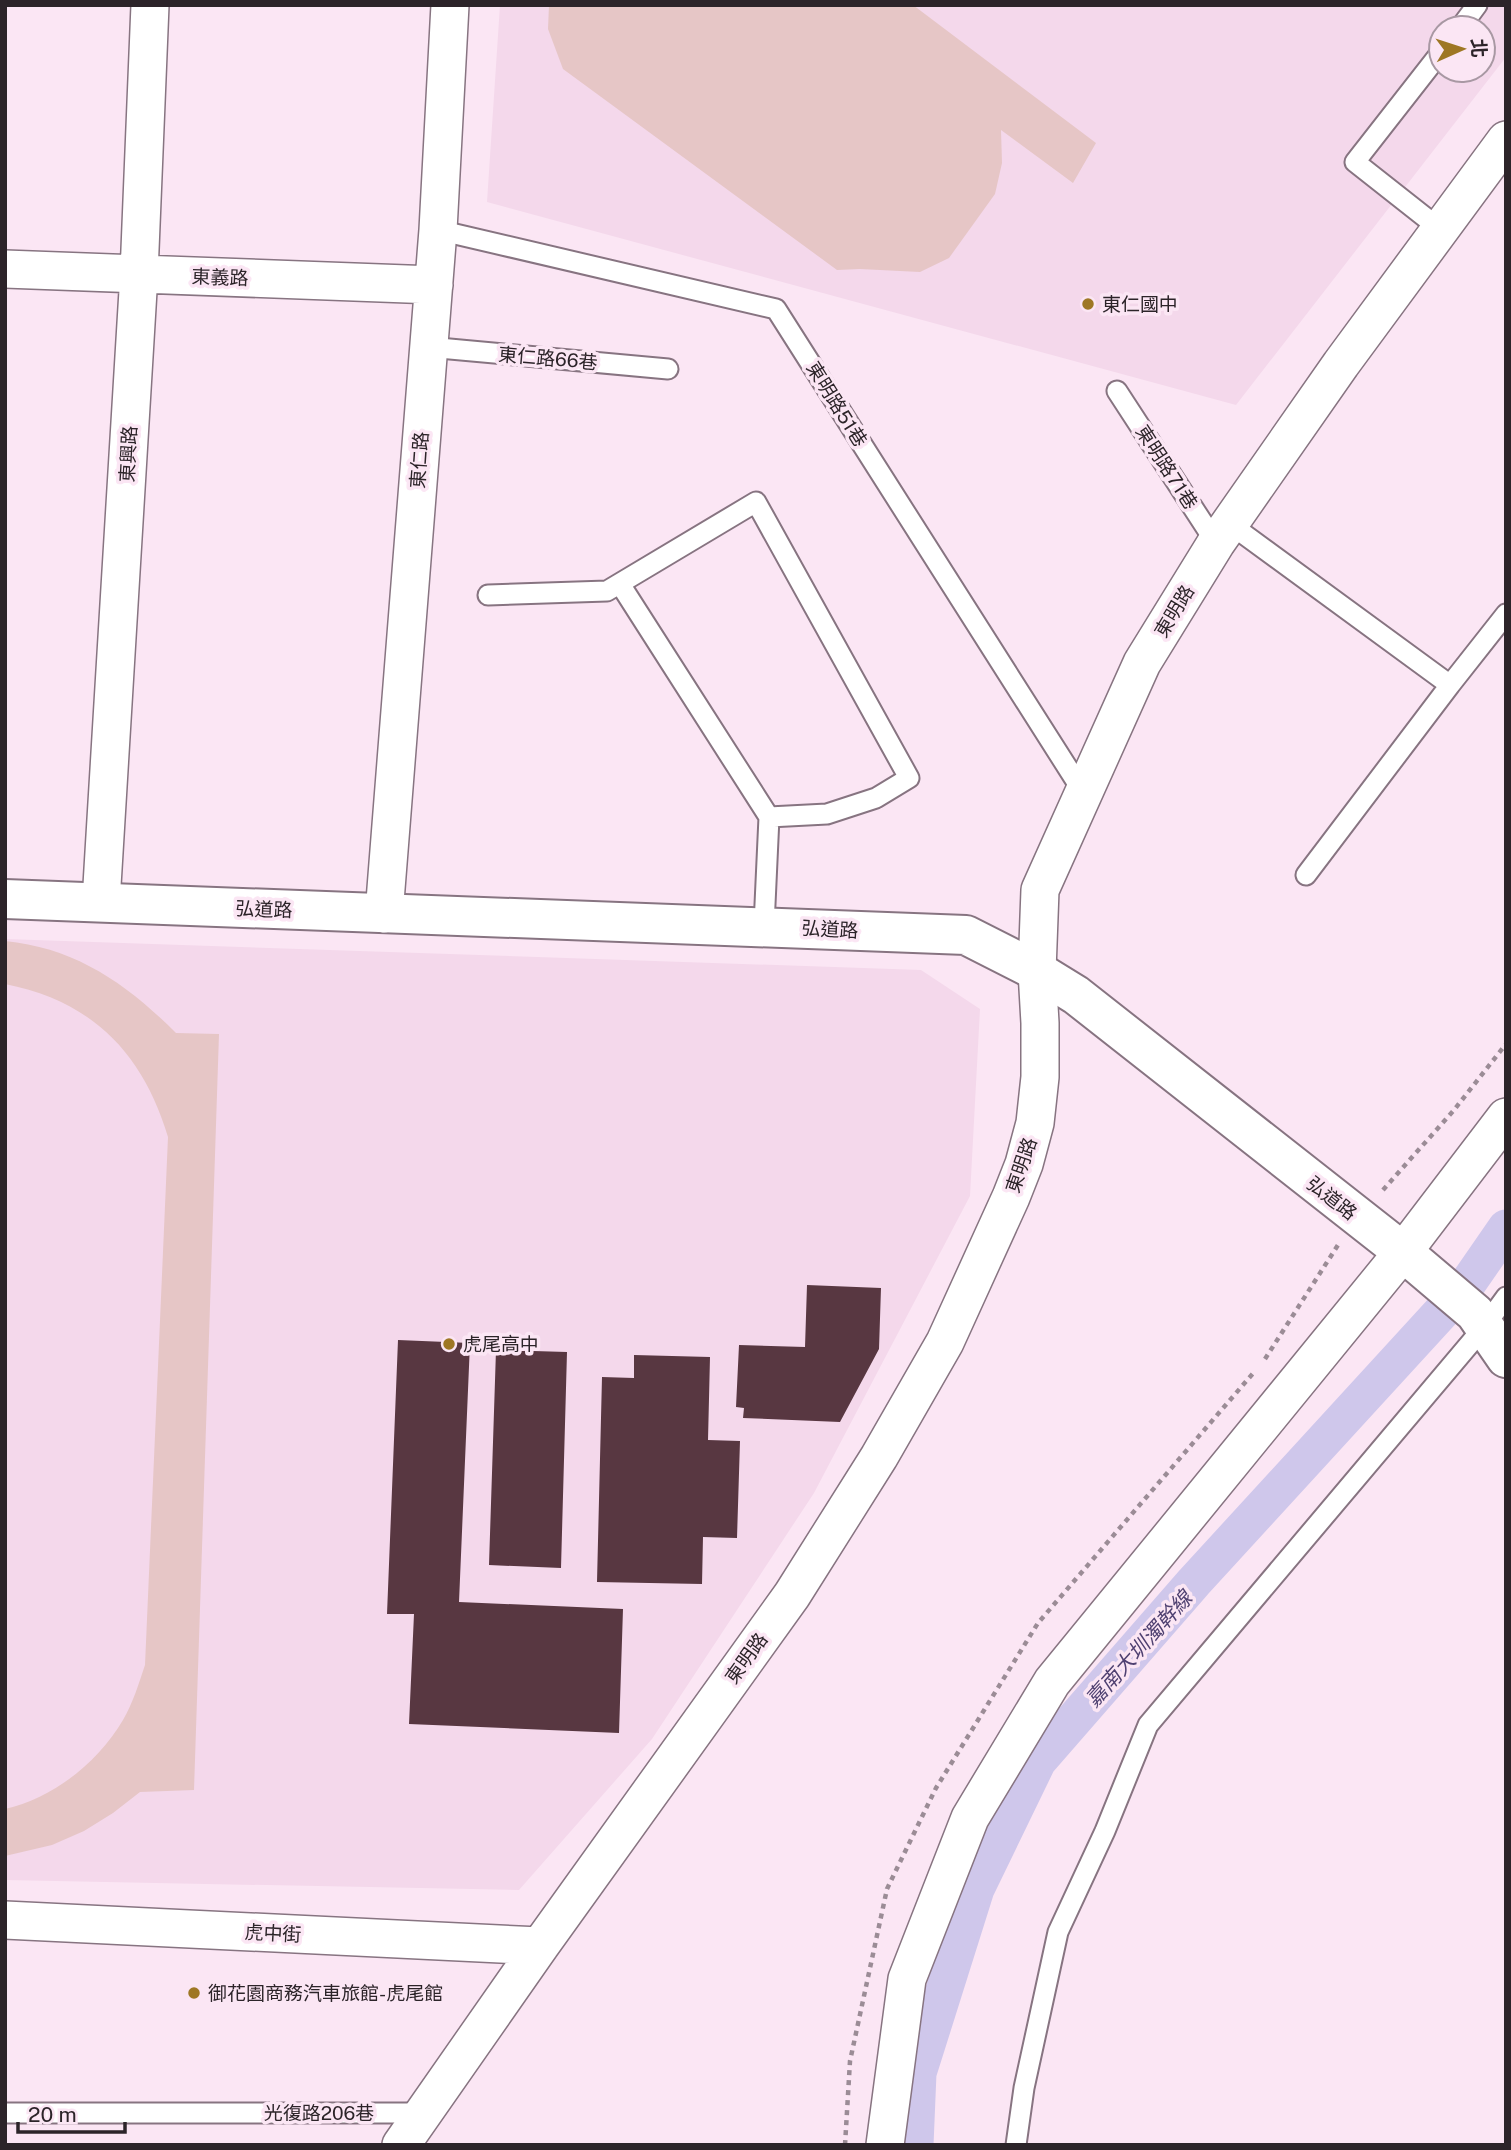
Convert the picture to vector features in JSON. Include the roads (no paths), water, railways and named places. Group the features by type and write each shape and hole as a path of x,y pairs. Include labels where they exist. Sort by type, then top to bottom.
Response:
{"street":[{"name":"東興路","path":"101,902 139,274 150,5"},
{"name":"東仁路","path":"384,914 438,230 450,5"},
{"name":"東明路","path":"401,2145 792,1595 879,1457 945,1342 1011,1197 1024,1164 1035,1123 1040,1077 1041,1023 1037,971 1040,890 1142,663 1223,533 1341,364 1506,140"},
{"name":"東義路","path":"5,269 434,285"},
{"name":"弘道路","path":"5,899 966,935 1037,971 1076,995 1415,1263 1488,1312 1506,1358"},
{"path":"885,2145 907,1979 970,1818 1052,1682 1415,1263 1506,1117"},
{"name":"虎中街","path":"5,1920 540,1946"}],"lane":[{"path":"1427,70 1355,162 1440,229"},
{"name":"東明路51巷","path":"438,230 776,309 1083,792"},
{"name":"東仁路66巷","path":"428,347 668,369"},
{"name":"東明路71巷","path":"1117,391 1223,533"},
{"path":"488,594 607,591 756,502 909,778 876,798 827,814 769,817"},
{"path":"1223,533 1450,685"},
{"path":"620,584 769,817 764,926"},
{"path":"1306,875 1506,614"},
{"path":"1016,2145 1024,2088 1058,1932 1105,1830 1148,1725 1488,1312"},
{"name":"光復路206巷","path":"5,2113 422,2113"}],"waterway":[{"name":"嘉南大圳濁幹線","path":"915,2145 918,2073 976,1889 1038,1761 1194,1582 1468,1283 1506,1228"}],"place":[{"name":"東仁國中","path":"1088,304"},
{"name":"虎尾高中","path":"449,1344"},
{"name":"御花園商務汽車旅館-虎尾館","path":"194,1993"}]}
